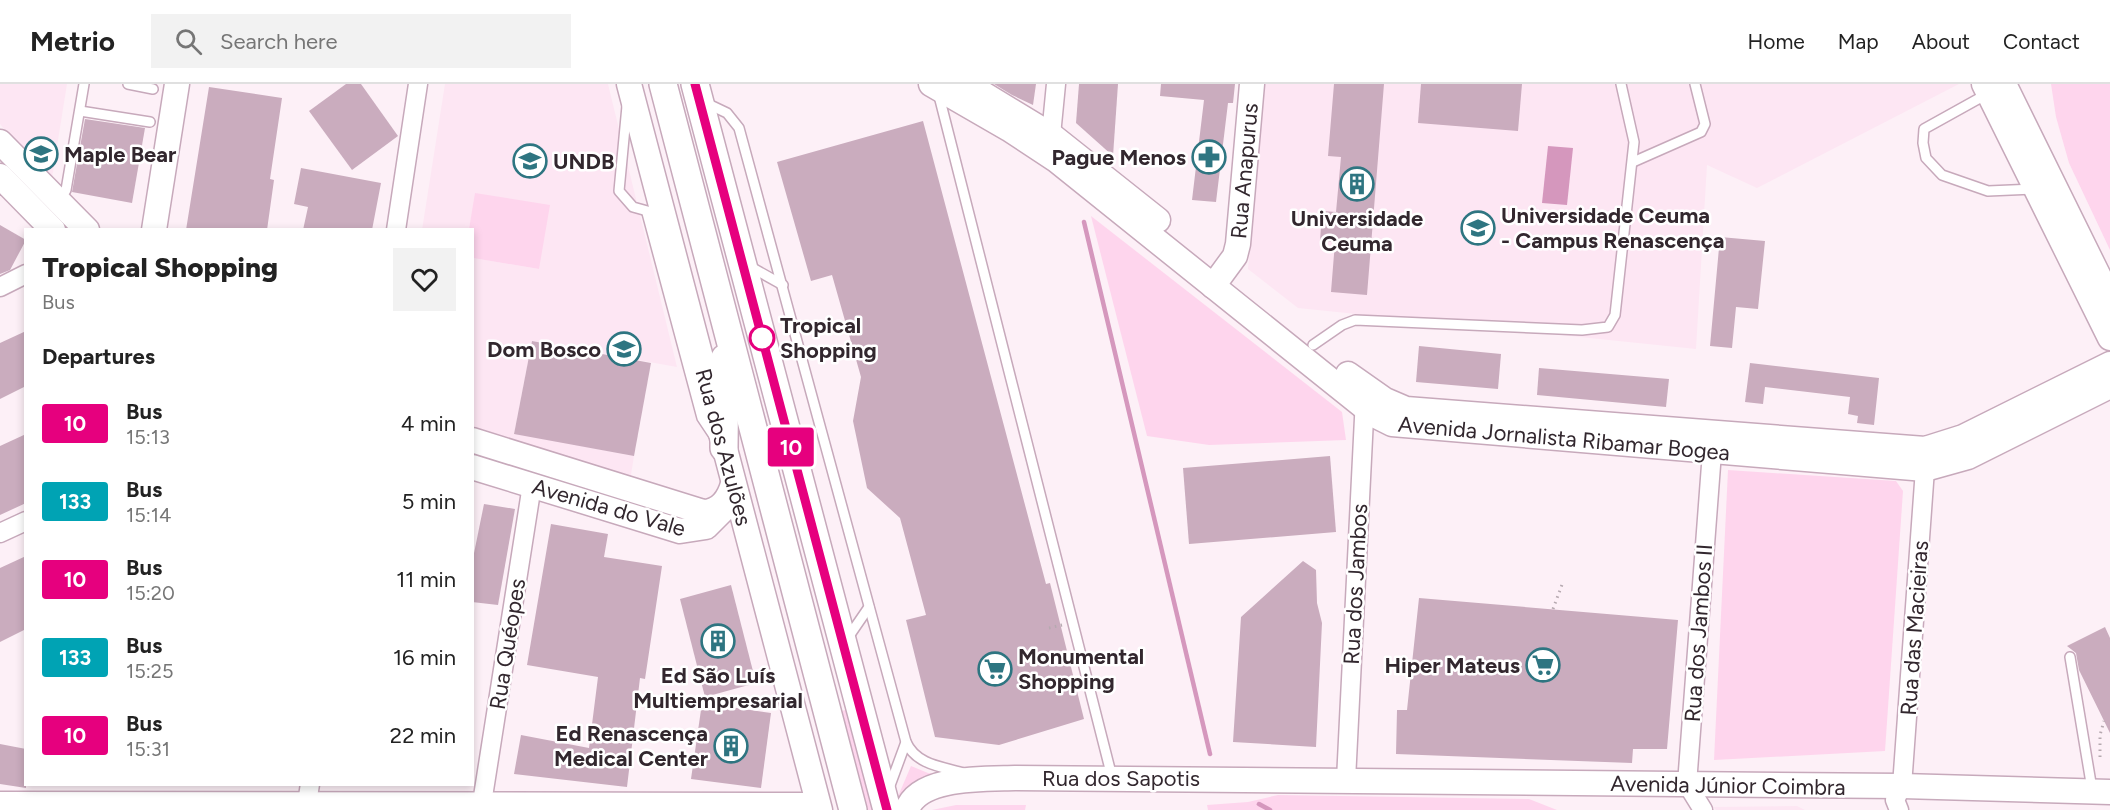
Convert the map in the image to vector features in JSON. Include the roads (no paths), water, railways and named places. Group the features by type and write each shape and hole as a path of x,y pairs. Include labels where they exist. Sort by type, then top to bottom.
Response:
{"main road":[{"path":"154,228 177,84"},
{"path":"663,84 853,810"},
{"name":"Avenida Jornalista Ribamar Bogea","path":"967,84 1052,135 1218,279 1365,398 1384,400 1406,409 1925,449 1963,437 2110,364"},
{"name":"Rua Anapurus","path":"1218,279 1235,256 1238,244 1252,84"},
{"name":"Rua dos Azulões","path":"629,85 654,211 724,448 731,490 819,808"},
{"name":"Avenida Jornalista Ribamar Bogea","path":"934,85 1043,151 1218,279 1313,345 1392,424 1925,469 1968,457 2110,386"},
{"path":"1992,87 2036,189 2110,338"},
{"path":"1992,87 2110,299"},
{"path":"698,93 843,644 893,806"},
{"path":"0,142 85,228"},
{"path":"0,176 51,228"},
{"path":"724,448 726,323"},
{"name":"Avenida do Vale","path":"474,441 697,511 714,511 731,490"},
{"name":"Avenida do Vale","path":"476,465 680,531 698,530 713,523 725,508 731,490"},
{"name":"Rua dos Sapotis","path":"893,806 913,799 927,789 987,779 1346,780"},
{"name":"Avenida Júnior Coimbra","path":"1346,780 1902,786 2101,792"},
{"path":"2,806 70,794 211,807 309,794 423,806 482,803 819,808"}],"street":[{"path":"396,228 418,84"},
{"path":"1052,135 1056,84"},
{"path":"0,287 24,275"},
{"name":"Rua dos Jambos","path":"1346,780 1365,398"},
{"name":"Rua dos Jambos II","path":"1686,784 1712,452"},
{"name":"Rua das Macieiras","path":"1902,786 1925,469"},
{"name":"Rua Quéopes","path":"482,803 532,485"},
{"path":"0,533 24,522"},
{"path":"1686,784 1703,810"},
{"path":"1899,810 1895,800 1902,786"}],"lane":[{"path":"58,202 66,190 84,84"},
{"path":"128,84 153,89"},
{"path":"1313,345 1342,325 1355,320 1582,330 1608,327 1615,315 1633,162 1633,132 1621,84"},
{"path":"1633,162 1701,132 1705,124 1695,84"},
{"path":"629,85 617,185 624,200 633,207 654,211"},
{"path":"934,85 1112,779"},
{"path":"1992,87 1924,129 1923,143 1926,158 1942,175 1988,191 2036,189"},
{"path":"698,93 727,113 739,128 906,742 914,755 925,762 987,779"},
{"path":"80,111 150,122"},
{"path":"743,262 783,285"},
{"path":"843,644 869,607"},
{"path":"2070,657 2101,792"},
{"path":"893,806 906,742"}],"waterway":[{"path":"1084,222 1210,754"},
{"path":"1259,804 1270,810"}],"place":[{"name":"Maple Bear","path":"41,154"},
{"name":"Pague Menos","path":"1209,157"},
{"name":"UNDB","path":"530,161"},
{"name":"Universidade Ceuma","path":"1357,184"},
{"name":"Universidade Ceuma - Campus Renascença","path":"1478,228"},
{"name":"Tropical Shopping","path":"762,338"},
{"name":"Dom Bosco","path":"624,349"},
{"name":"Ed São Luís Multiempresarial","path":"718,641"},
{"name":"Hiper Mateus","path":"1543,665"},
{"name":"Monumental Shopping","path":"995,669"},
{"name":"Ed Renascença Medical Center","path":"731,746"}]}
